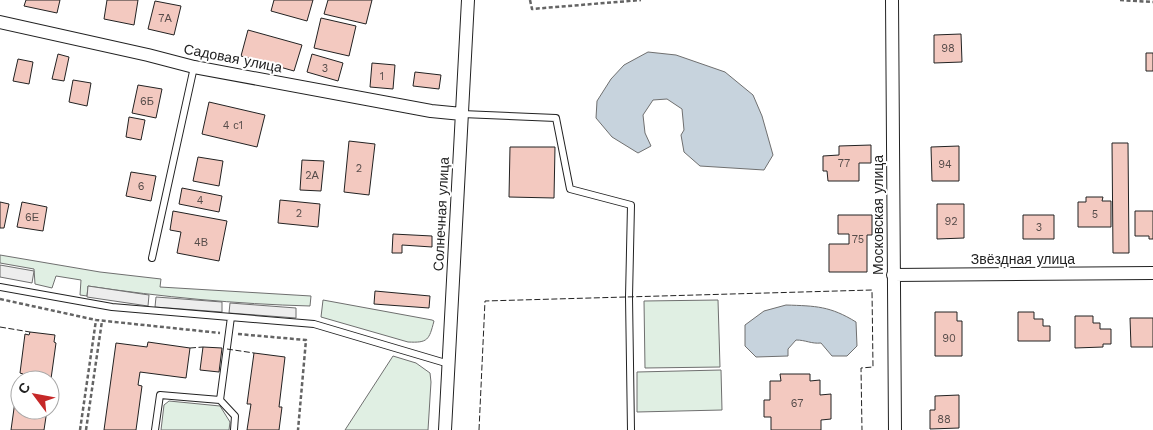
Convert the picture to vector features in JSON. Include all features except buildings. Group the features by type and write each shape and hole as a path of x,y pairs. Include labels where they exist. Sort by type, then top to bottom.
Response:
{"street":[{"name":"Солнечная улица","path":"445,430 468,0"},
{"name":"Московская улица","path":"892,0 895,430"},
{"name":"Садовая улица","path":"0,22 194,67 431,111 462,114"},
{"name":"Звёздная улица","path":"893,275 1153,273"}],"lane":[{"path":"152,258 194,67"},
{"path":"462,114 556,118 570,189 631,206 629,297 631,430"},
{"path":"0,286 112,307 314,324 449,364"},
{"path":"220,400 231,317"},
{"path":"155,430 160,395 220,400 235,416 234,430"}],"path":[{"path":"530,0 532,9 641,0"},
{"path":"1120,0 1153,2"},
{"path":"0,299 102,321 306,340 298,430"},
{"path":"80,430 96,320"},
{"path":"86,430 102,321"}],"green space":[{"path":"0,255 100,272 161,279 160,287 311,296 310,306 254,304 88,286 87,296 80,295 81,280 56,276 52,288 35,284 34,269 0,263"},
{"path":"323,300 434,321 427,339 420,342 408,342 321,317"},
{"path":"718,300 720,367 645,368 644,301"},
{"path":"393,356 416,363 430,373 428,430 345,430"},
{"path":"721,370 722,410 637,412 637,372"},
{"path":"169,401 220,406 230,422 229,430 161,430 164,405"}],"shaded area":[{"path":"648,52 676,55 725,72 753,95 762,116 773,155 764,170 700,166 684,152 681,135 684,130 682,109 667,99 653,100 643,115 645,133 651,146 638,153 612,137 596,118 597,101 611,79 624,65"},
{"path":"0,265 34,271 32,283 0,277"},
{"path":"88,286 149,295 148,306 87,297"},
{"path":"156,297 222,302 222,312 155,307"},
{"path":"230,303 296,308 296,318 229,313"},
{"path":"786,305 822,308 856,322 857,346 847,356 832,356 821,343 796,340 788,349 788,356 756,357 745,346 745,325 764,311"}],"fence":[{"path":"479,430 485,301 872,290 873,367 861,368 862,430"},
{"path":"0,327 30,332"},
{"path":"190,348 203,347"},
{"path":"227,349 254,353"}]}
